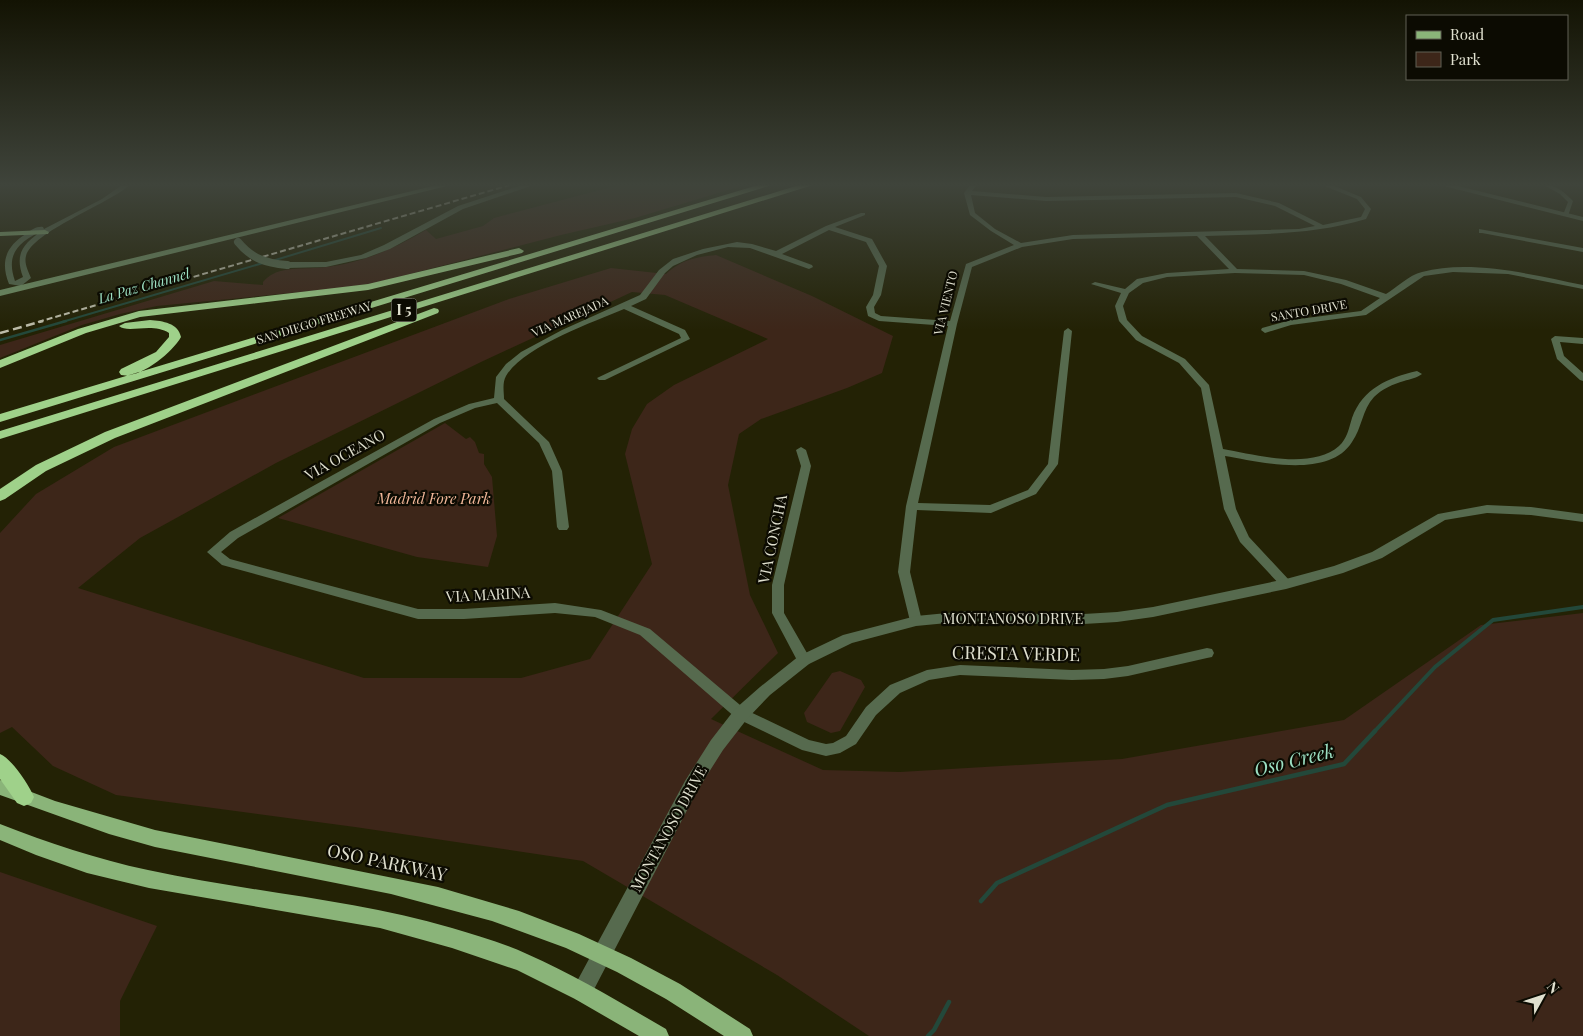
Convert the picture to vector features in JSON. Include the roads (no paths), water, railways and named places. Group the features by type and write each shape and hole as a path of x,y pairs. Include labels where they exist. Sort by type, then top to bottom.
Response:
{"highway":[{"path":"0,364 82,331 139,314 368,288 561,240 599,233"},
{"name":"SAN DIEGO FREEWAY","path":"0,417 380,304 607,233"},
{"name":"SAN DIEGO FREEWAY","path":"0,437 654,233"},
{"path":"0,496 41,468 110,435 593,252"},
{"path":"0,374 92,334 116,327 139,324 162,325 174,332 175,337 172,344 152,360 125,372 0,417"},
{"path":"0,763 24,797"}],"main road":[{"path":"0,293 18,286 262,233"},
{"name":"OSO PARKWAY","path":"0,787 90,821 166,841 361,879 486,909 548,931 604,955 648,978 743,1036"},
{"path":"0,832 36,847 87,864 148,879 380,919 452,938 521,960 659,1036"}],"street":[{"path":"30,233 8,254 7,263 12,282 18,286 27,278 22,262 23,253 44,233"},
{"path":"236,240 246,253 261,261 287,266 316,265 346,260 380,250 411,233"},
{"path":"774,254 815,233"},
{"path":"847,233 869,241 883,266 877,295 870,307 871,314 879,318 953,324"},
{"path":"999,233 1020,245"},
{"name":"VIA VIENTO","path":"916,621 904,572 912,506 953,324 969,266 1020,245 1073,237 1220,233"},
{"path":"1499,233 1583,250"},
{"path":"1198,234 1235,271"},
{"name":"VIA MAREJADA","path":"499,400 500,377 515,360 535,346 625,306 643,296 652,287 658,274 671,264 690,255 743,244 809,267"},
{"name":"SANTO DRIVE","path":"1266,330 1292,323 1363,312 1385,296 1422,274 1453,270 1508,272 1583,286"},
{"path":"1286,584 1244,539 1230,509 1206,387 1182,361 1139,338 1123,321 1119,306 1126,292 1140,280 1167,274 1235,271 1304,273 1343,282 1385,296"},
{"path":"1094,284 1126,292"},
{"path":"602,378 686,339 682,332 625,306"},
{"path":"912,506 991,509 1032,492 1053,464 1068,331"},
{"path":"1583,341 1555,339 1560,357 1583,378"},
{"path":"1220,452 1298,462 1312,461 1336,453 1348,444 1363,404 1368,398 1388,382 1417,374"},
{"path":"499,400 544,442 557,471 563,527"},
{"name":"VIA OCEANO","path":"213,552 234,535 437,421 472,406 499,400"},
{"name":"VIA CONCHA","path":"801,450 806,466 778,585 778,613 804,660"},
{"name":"MONTANOSO DRIVE","path":"582,992 604,955 621,918 691,786 717,744 741,714 765,691 804,660 848,639 916,621 968,616 1067,620 1117,617 1153,612 1286,584 1338,570 1377,555 1442,516 1487,509 1531,510 1583,518"},
{"name":"VIA MARINA","path":"213,552 226,562 418,614 464,614 555,608 597,613 645,632 741,714"},
{"name":"CRESTA VERDE","path":"741,714 807,746 835,750 851,740 861,723 881,699 895,689 927,675 960,670 1072,675 1104,674 1128,671 1207,653"}],"waterway":[{"name":"La Paz Channel","path":"272,261 363,233"},
{"name":"La Paz Channel","path":"62,322 263,263"},
{"name":"La Paz Channel","path":"0,340 66,321"},
{"name":"Oso Creek","path":"1374,732 1435,667 1493,620 1583,607"},
{"name":"Oso Creek","path":"981,901 997,883 1167,805 1344,764 1375,731"},
{"name":"Oso Creek","path":"928,1036 934,1030 949,1002"}],"railway":[{"path":"38,322 343,233"},
{"path":"0,333 43,321"}],"park label":[{"name":"Madrid Fore Park","path":"434,499"}]}
